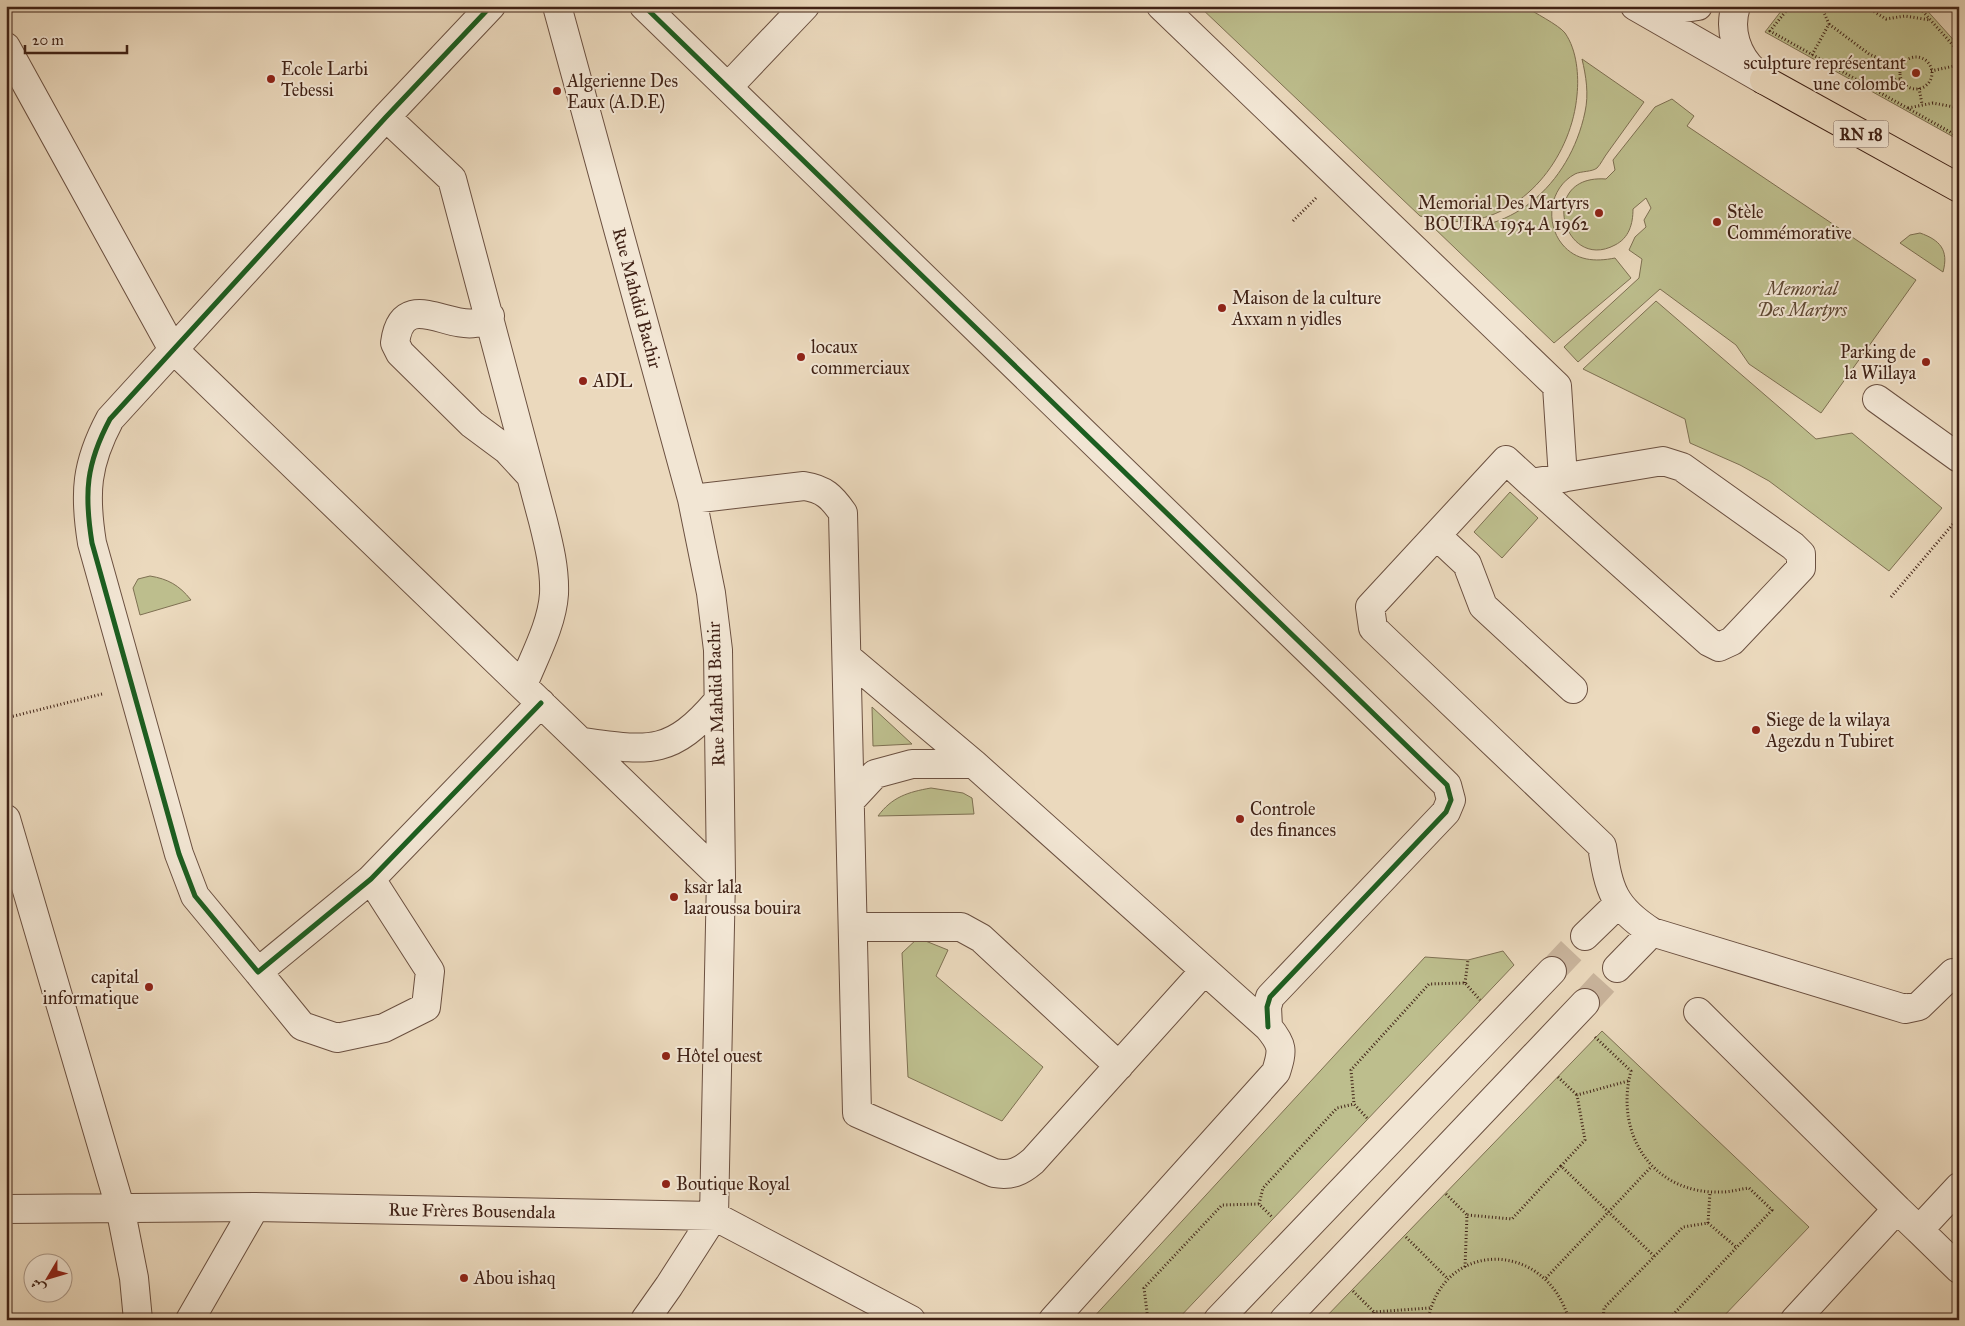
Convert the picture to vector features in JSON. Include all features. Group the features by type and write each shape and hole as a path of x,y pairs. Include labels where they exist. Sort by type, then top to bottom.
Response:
{"main road":[{"name":"RN 18","path":"1764,80 1959,188"}],"street":[{"path":"371,878 430,972 426,1007 384,1028 337,1038 302,1026 195,896 179,854 92,543 87,509 88,476 96,445 114,413 172,348 491,6"},
{"name":"Rue Mahdid Bachir","path":"557,6 692,500 712,603 718,650 717,702 721,877 714,1216"},
{"path":"644,6 1447,785 1452,800 1446,812 1270,997 1267,1007 1268,1027"},
{"path":"728,87 805,6"},
{"path":"1161,6 1557,386 1563,478"},
{"path":"1635,6 1764,80"},
{"path":"1640,6 1672,10 1698,6"},
{"name":"RN 18","path":"1736,6 1733,25 1735,40 1747,65 1764,80"},
{"path":"6,47 172,348 721,877"},
{"path":"258,972 371,878 532,694 554,594 552,558 512,399 452,179 386,117"},
{"path":"490,316 475,323 428,313 416,314 401,324 395,343 400,353 472,424 507,450 532,477"},
{"path":"472,424 499,419 512,399"},
{"path":"1877,399 1959,458"},
{"path":"1531,483 1663,461 1682,467 1793,546 1801,554 1801,568 1732,641 1720,647 1708,642 1531,483 1506,460 1370,607 1373,628 1602,846 1610,888 1632,919 1652,932 1905,1009 1919,1006 1953,973"},
{"path":"692,500 804,486 818,488 832,497 843,513 848,658 857,1113 994,1173 1004,1175 1021,1172 1204,971"},
{"path":"1437,536 1467,564 1483,606 1573,688"},
{"path":"848,658 974,764 1268,1027 1280,1042 1281,1056 1276,1072 1053,1320"},
{"path":"583,742 638,748 666,744 682,737 717,702"},
{"path":"850,801 875,774 912,764 974,764"},
{"path":"6,819 120,1207 134,1278 138,1320"},
{"path":"1585,936 1619,903"},
{"path":"853,926 961,927 981,938 1119,1066"},
{"path":"1618,968 1652,932"},
{"path":"1218,1320 1552,971"},
{"path":"1284,1320 1584,1003"},
{"path":"1698,1012 1959,1269"},
{"path":"1919,1230 1959,1187"},
{"path":"190,1320 255,1207"},
{"name":"Rue Frères Bousendala","path":"6,1209 255,1207 714,1216 911,1320"},
{"path":"1795,1320 1897,1210"},
{"path":"645,1320 714,1216"}],"path":[{"path":"1790,6 1770,31 1959,137"},
{"path":"1821,6 1829,24 1868,54 1900,68"},
{"path":"1865,6 1886,19 1911,16 1930,20"},
{"path":"1918,6 1959,52"},
{"path":"1812,55 1829,24"},
{"path":"1915,56 1928,62 1932,71 1927,84 1919,88 1908,87 1900,79 1900,68 1905,60 1915,56"},
{"path":"1932,71 1959,66"},
{"path":"1873,89 1882,83 1900,79"},
{"path":"1919,88 1922,104"},
{"path":"1908,108 1922,104 1950,105 1959,108"},
{"path":"1891,597 1959,517"},
{"path":"6,718 110,692"},
{"path":"1465,984 1468,960"},
{"path":"1368,1119 1354,1104 1351,1070 1429,984 1465,984 1480,1000"},
{"path":"1601,1042 1630,1071 1625,1108 1629,1130 1638,1148 1652,1166 1672,1180 1695,1189 1723,1192 1749,1188 1772,1210 1668,1320"},
{"path":"1445,1194 1466,1215 1512,1219 1585,1140 1577,1095 1558,1077"},
{"path":"1577,1095 1628,1081"},
{"path":"1258,1204 1263,1188 1338,1108 1354,1104"},
{"path":"1561,1166 1654,1256"},
{"path":"1546,1278 1652,1166"},
{"path":"1708,1223 1710,1191"},
{"path":"1148,1320 1144,1288 1222,1204 1258,1204 1274,1218"},
{"path":"1465,1267 1466,1215"},
{"path":"1603,1320 1604,1308 1682,1226 1708,1223 1736,1247"},
{"path":"1405,1235 1448,1279"},
{"path":"1428,1320 1430,1308 1437,1292 1448,1279 1465,1267 1486,1260 1507,1260 1528,1266 1546,1278 1564,1304 1569,1320"},
{"path":"1352,1290 1374,1312 1375,1320"},
{"path":"1374,1312 1430,1308"}],"green space":[{"path":"1199,6 1524,6 1562,30 1569,40 1575,55 1578,88 1573,117 1566,138 1544,177 1528,193 1510,206 1490,216 1468,221 1450,221 1420,216"},
{"path":"1785,6 1923,6 1959,46 1959,140 1765,32"},
{"path":"1582,59 1644,102 1597,168 1575,174 1566,180 1560,188 1552,206 1553,226 1562,244 1573,254 1593,260 1615,258 1631,278 1554,343 1432,226 1460,228 1486,225 1510,216 1532,202 1550,184 1566,162 1577,138 1585,112 1587,99"},
{"name":"Memorial Des Martyrs","path":"1672,99 1694,116 1687,126 1916,280 1821,413 1749,364 1736,345 1660,289 1578,362 1564,347 1639,278 1642,259 1629,250 1635,237 1646,227 1644,220 1651,208 1646,198 1633,209 1631,225 1624,239 1615,245 1597,250 1582,246 1571,235 1565,221 1564,205 1571,191 1584,182 1606,179 1615,170 1613,160 1655,107"},
{"path":"1920,233 1933,239 1944,252 1945,264 1943,272 1900,243 1910,235"},
{"path":"1656,301 1816,439 1852,433 1942,508 1889,571 1769,481 1740,465 1690,443 1685,419 1583,369"},
{"path":"1510,492 1538,518 1502,558 1474,532"},
{"path":"150,576 173,584 191,600 140,615 133,588 138,579"},
{"path":"872,707 912,744 873,746"},
{"path":"931,788 963,793 972,798 974,814 878,816 889,804 901,796"},
{"path":"918,938 948,950 936,976 1043,1067 1002,1121 908,1077 902,953"},
{"path":"1503,951 1514,965 1177,1320 1091,1320 1425,957 1468,960"},
{"path":"1602,1031 1809,1227 1720,1320 1323,1320"}],"tunnel":[{"path":"1552,971 1585,936"},
{"path":"1585,1003 1617,968"}],"cycle path":[{"path":"491,6 386,117 110,419 96,450 89,479 89,525 92,543 179,854 195,896 258,972 371,879 541,703"},
{"path":"644,6 1447,785 1451,800 1446,812 1270,997 1267,1007 1268,1027"}],"place":[{"name":"sculpture représentant une colombe","path":"1916,73"},
{"name":"Ecole Larbi Tebessi","path":"271,79"},
{"name":"Algerienne Des Eaux (A.D.E)","path":"557,91"},
{"name":"Memorial Des Martyrs BOUIRA 1954 A 1962","path":"1599,213"},
{"name":"Stèle Commémorative","path":"1717,222"},
{"name":"Maison de la culture Axxam n yidles","path":"1222,308"},
{"name":"locaux commerciaux","path":"801,357"},
{"name":"Parking de la Willaya","path":"1926,362"},
{"name":"ADL","path":"583,381"},
{"name":"Siege de la wilaya Agezdu n Tubiret","path":"1756,730"},
{"name":"Controle des finances","path":"1240,819"},
{"name":"ksar lala laaroussa bouira","path":"674,897"},
{"name":"capital informatique","path":"149,987"},
{"name":"Hôtel ouest","path":"666,1056"},
{"name":"Boutique Royal","path":"666,1184"},
{"name":"Abou ishaq","path":"464,1278"}]}
